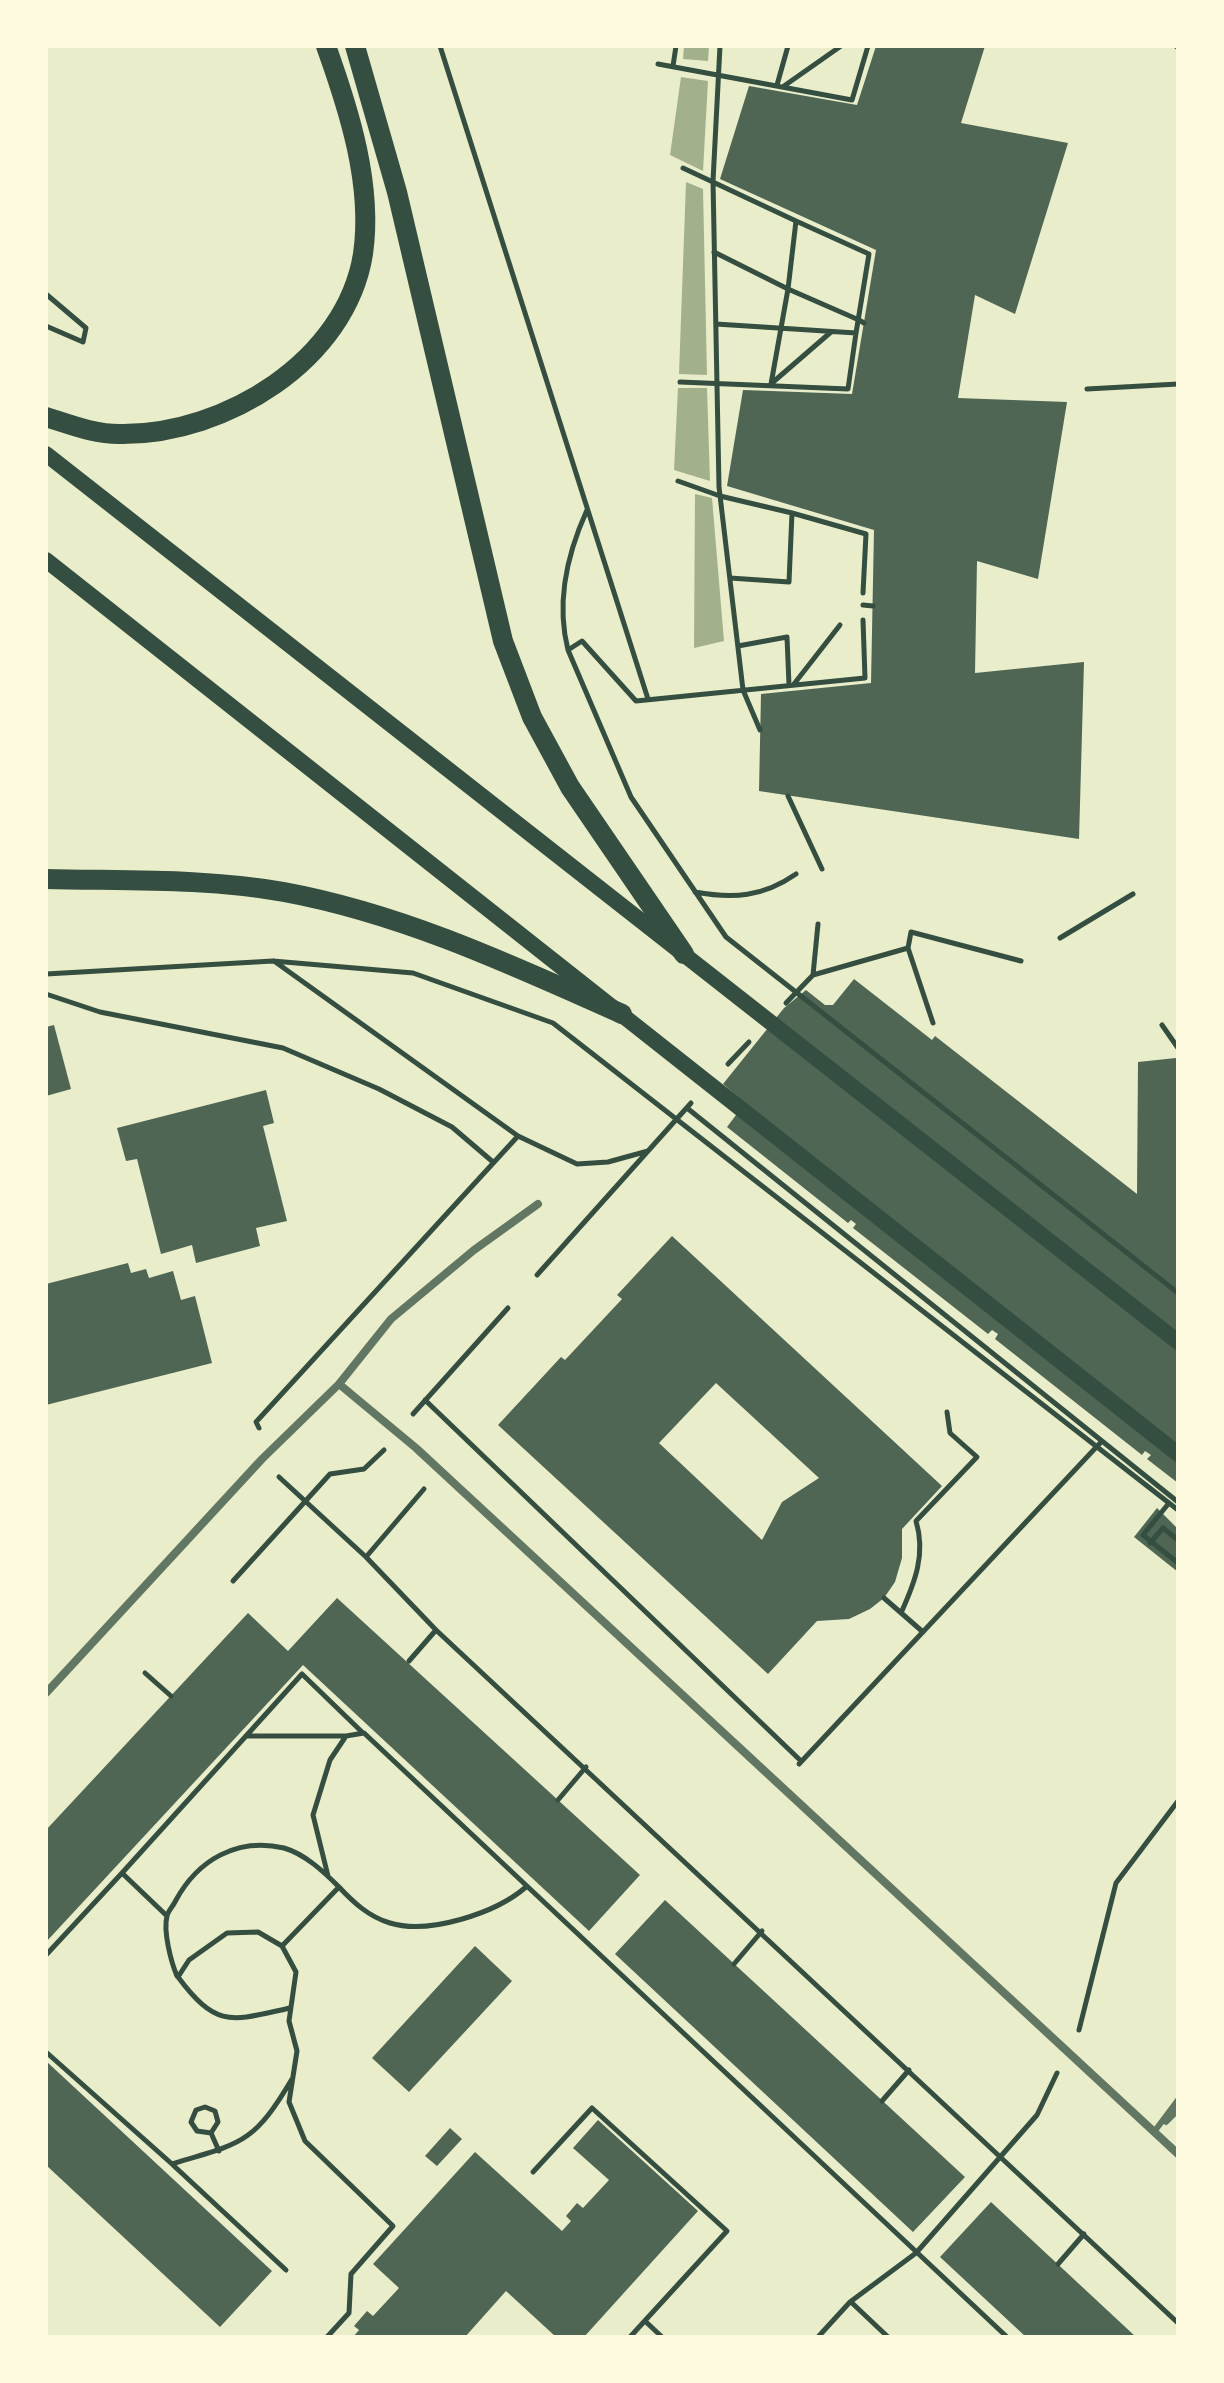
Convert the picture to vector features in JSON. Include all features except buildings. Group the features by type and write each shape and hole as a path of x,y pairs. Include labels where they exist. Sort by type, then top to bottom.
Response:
{"main road":[{"path":"46,417 98,433 123,434 197,421 273,385 306,358 326,334 356,280 363,254 365,209 359,163 326,46"},
{"path":"355,46 397,192 503,641 532,717 570,787 686,956"},
{"path":"46,454 1178,1342"},
{"path":"46,560 1178,1454"},
{"path":"46,879 183,882 270,890 324,901 463,944 622,1014"}],"street":[{"path":"46,1693 264,1456 339,1384 391,1319 474,1250 538,1204"},
{"path":"339,1384 416,1448 1178,2154"}],"lane":[{"path":"1154,2132 1178,2100"},
{"path":"1154,2132 1178,2110"}],"path":[{"path":"440,46 648,699"},
{"path":"673,66 676,46"},
{"path":"720,46 713,181 720,496 743,690 760,730"},
{"path":"780,86 788,46"},
{"path":"780,86 841,46"},
{"path":"658,64 852,100 868,47 860,46"},
{"path":"680,382 848,389 856,333 862,321 869,254 683,168"},
{"path":"771,384 788,289 796,221"},
{"path":"714,251 788,289 862,321"},
{"path":"46,294 86,328 83,342 46,326"},
{"path":"716,324 856,333"},
{"path":"771,384 832,332"},
{"path":"1087,389 1178,384"},
{"path":"678,481 720,496 866,534 863,593"},
{"path":"588,510 564,586 562,624 568,650 631,797 726,937 1178,1293"},
{"path":"730,578 789,582 792,513"},
{"path":"863,605 873,606"},
{"path":"568,650 582,641 636,701 865,678 863,620"},
{"path":"792,685 840,625"},
{"path":"738,646 787,637 792,685"},
{"path":"788,796 822,869"},
{"path":"695,892 731,897 751,895 776,888 796,874"},
{"path":"1060,938 1133,894"},
{"path":"813,975 818,924"},
{"path":"911,932 1021,961"},
{"path":"908,948 933,1023"},
{"path":"273,961 518,1136 577,1164 608,1162 648,1151 537,1275"},
{"path":"46,974 273,961 413,973 553,1023 1178,1510"},
{"path":"46,994 100,1012 283,1048 379,1089 452,1127 493,1162"},
{"path":"1162,1025 1178,1048"},
{"path":"687,1108 1178,1502"},
{"path":"518,1136 353,1320 256,1422 264,1456 304,1501 366,1557 436,1630 762,1931 1178,2323"},
{"path":"425,1400 801,1761"},
{"path":"901,1613 916,1579 922,1540 916,1521 977,1457 950,1433 947,1412"},
{"path":"781,1784 1102,1441"},
{"path":"366,1557 427,1486 438,1496"},
{"path":"233,1581 304,1501"},
{"path":"1169,1503 1143,1535 1178,1563"},
{"path":"1178,1538 1163,1528 1150,1544 1178,1563"},
{"path":"884,1598 923,1632"},
{"path":"409,1661 436,1630"},
{"path":"145,1673 171,1696"},
{"path":"46,1955 302,1674 1007,2337"},
{"path":"246,1736 346,1736 364,1733"},
{"path":"328,1876 313,1815 330,1760 346,1736"},
{"path":"558,1800 586,1767"},
{"path":"818,2337 850,2302 916,2253 1037,2115 1054,2085 1063,2048 1081,2028 1116,1883 1178,1801"},
{"path":"290,2008 233,2019 219,2016 198,2004 178,1977 168,1954 167,1916 192,1873 226,1852 247,1846 285,1849 312,1863 369,1913 390,1923 421,1927 493,1909 526,1887"},
{"path":"122,1873 167,1916"},
{"path":"282,1946 339,1887"},
{"path":"734,1964 762,1931"},
{"path":"178,1977 189,1960 227,1933 258,1932 282,1946 296,1972 289,2021 297,2051 289,2102 305,2141 393,2226 351,2274 349,2313 327,2337"},
{"path":"46,2052 286,2270"},
{"path":"882,2101 909,2070"},
{"path":"172,2164 219,2151 243,2140 259,2126 294,2076"},
{"path":"205,2107 215,2111 218,2122 211,2133 197,2131 191,2122 196,2110 205,2107"},
{"path":"533,2172 592,2108 727,2231 630,2337"},
{"path":"211,2133 219,2151"},
{"path":"1058,2264 1084,2234"},
{"path":"850,2302 888,2337"},
{"path":"645,2321 662,2337"}],"shaded area":[{"path":"684,46 709,46 708,61 683,59"},
{"path":"681,77 708,81 703,171 670,155"},
{"path":"686,182 703,189 707,375 679,374"},
{"path":"678,388 707,388 710,481 674,470"},
{"path":"695,494 712,498 724,641 694,648"}]}
